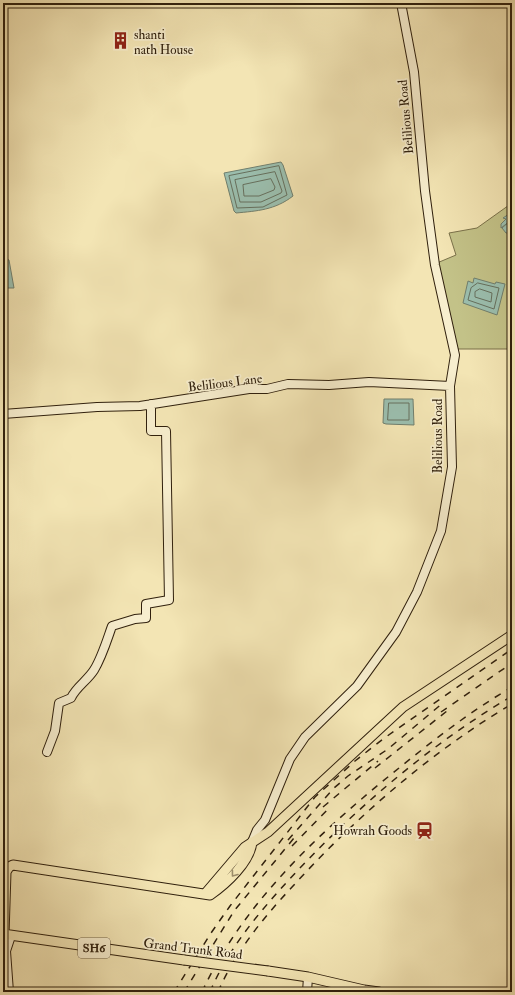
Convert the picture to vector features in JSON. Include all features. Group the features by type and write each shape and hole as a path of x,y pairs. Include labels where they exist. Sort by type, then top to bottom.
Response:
{"main road":[{"path":"6,935 6,872 9,867 14,865 210,895 225,885 251,852 252,842 268,832 403,708 512,635"},
{"name":"Grand Trunk Road","path":"6,935 308,977 379,992"}],"street":[{"name":"Belilious Road","path":"252,842 257,830 265,820 290,759 305,737 356,686 396,632 417,592 441,531 452,467 450,386 454,355 436,265 425,191 414,72 401,3"},
{"name":"Belilious Lane","path":"3,414 151,404 249,389 267,389 288,384 329,385 369,382 450,386"},
{"path":"46,752 55,731 59,702 71,698 75,690 84,683 94,670 112,626 135,619 146,618 146,604 169,600 166,431 151,431 151,404"},
{"path":"6,935 4,949 9,992"},
{"path":"307,992 308,977"}],"shaded area":[{"path":"512,203 512,349 456,349 437,263 456,255 449,233 477,228"}],"water":[{"path":"281,162 293,196 273,207 236,213 234,211 224,173"},
{"path":"512,212 512,238 510,237 510,233 506,233 502,228 510,221 501,228 501,224 506,219 503,218"},
{"path":"3,257 9,260 14,288 3,288"},
{"path":"474,278 495,284 496,282 505,284 497,315 463,303 468,281 473,283"},
{"path":"384,399 413,399 414,425 383,423"}],"railway":[{"path":"174,992 230,906 315,797 355,761 383,739 512,649"},
{"path":"441,712 512,663"},
{"path":"202,992 219,959 262,897 314,842 342,816 426,746 512,687"},
{"path":"210,992 225,962 253,921 286,883 337,831 392,781 421,758 481,715 512,696"},
{"path":"288,840 334,788 348,776 388,749 444,702"},
{"path":"218,992 242,949 271,910 342,835 424,764 482,723 512,704"},
{"path":"375,768 447,711"},
{"path":"323,807 378,761"},
{"path":"292,846 331,806"},
{"path":"184,992 234,911 294,838"}],"place":[{"name":"shanti nath House","path":"121,41"},
{"name":"Howrah Goods","path":"425,830"}]}
